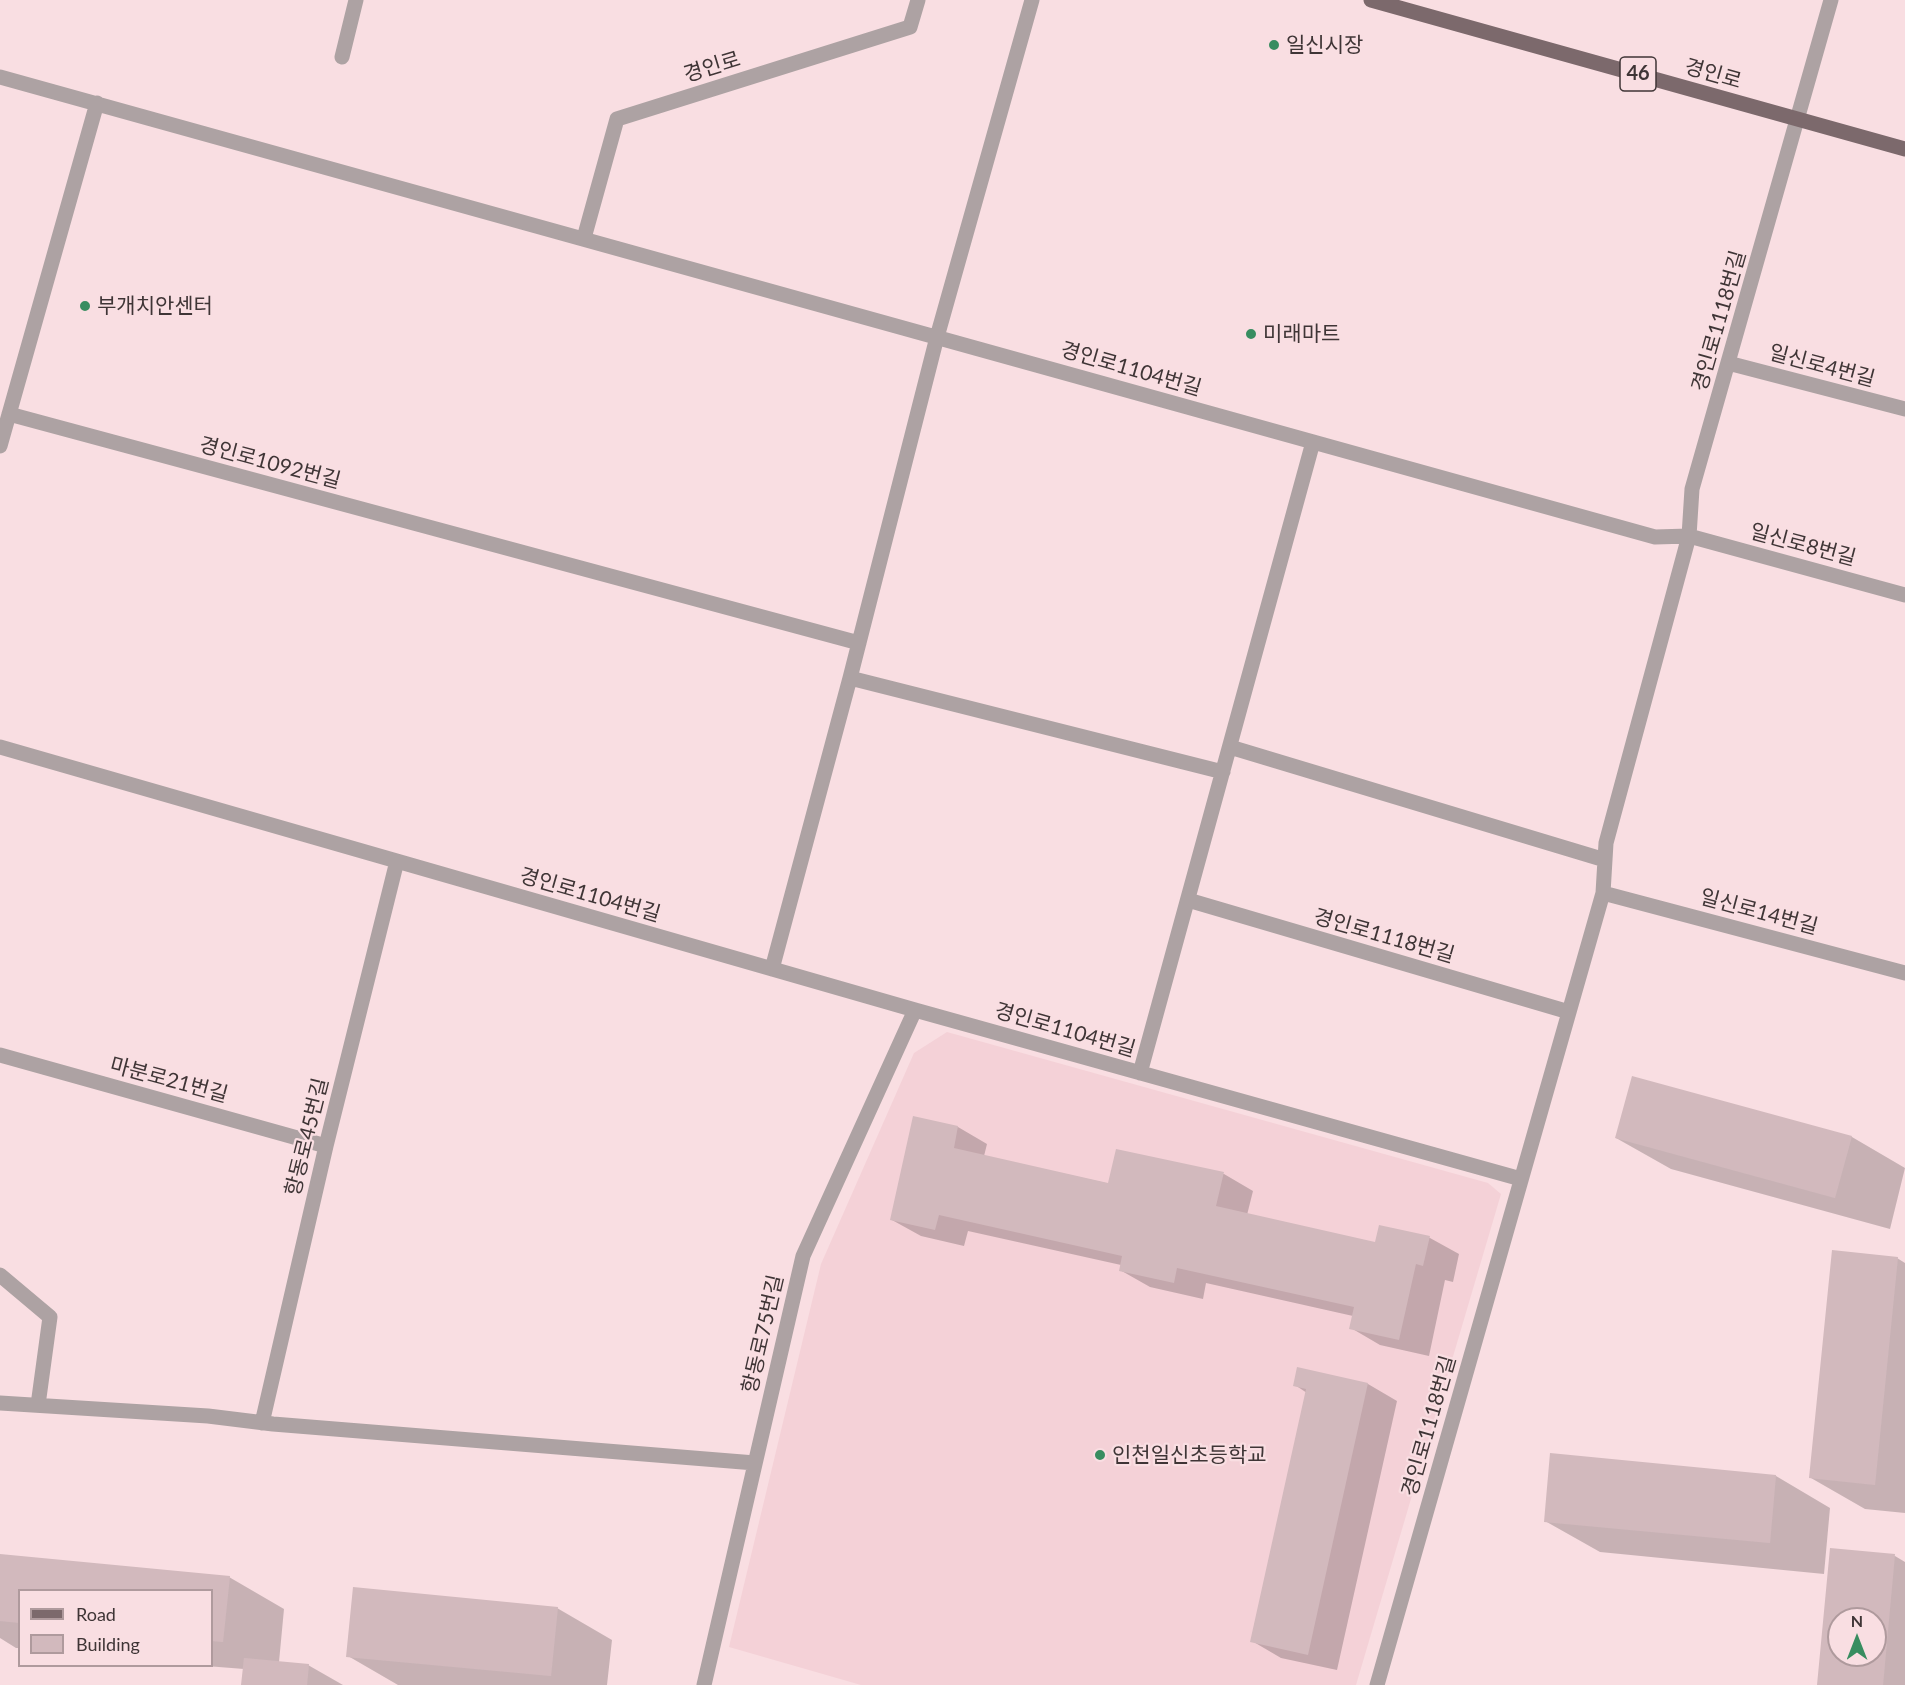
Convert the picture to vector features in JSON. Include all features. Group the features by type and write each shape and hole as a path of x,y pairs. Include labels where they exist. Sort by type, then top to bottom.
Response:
{"main road":[{"name":"경인로","path":"1371,0 1905,149"}],"street":[{"path":"342,57 356,0"},
{"name":"경인로","path":"584,238 617,119 910,27 918,0"},
{"path":"772,969 859,643 937,337 1032,0"},
{"name":"경인로1118번길","path":"1377,1685 1603,893 1606,843 1689,536 1692,489 1831,0"},
{"path":"0,77 584,238"},
{"path":"0,446 97,103"},
{"name":"경인로1104번길","path":"584,238 1313,442"},
{"name":"일신로4번길","path":"1728,363 1905,410"},
{"name":"경인로1092번길","path":"9,414 859,643"},
{"path":"1521,1179 1140,1073 1313,442 1655,537 1689,536"},
{"name":"일신로8번길","path":"1689,536 1905,595"},
{"path":"849,678 1223,772"},
{"path":"0,747 397,861"},
{"path":"1230,747 1605,860"},
{"name":"경인로1104번길","path":"397,861 1140,1073"},
{"name":"항동로45번길","path":"262,1422 326,1146 397,861"},
{"name":"일신로14번길","path":"1603,893 1905,973"},
{"name":"경인로1118번길","path":"1188,900 1569,1012"},
{"name":"항동로75번길","path":"704,1685 803,1256 915,1010"},
{"name":"마분로21번길","path":"0,1055 326,1146"},
{"path":"0,1275 50,1317 38,1405"},
{"path":"0,1402 208,1416 755,1463"}],"shaded area":[{"name":"인천일신초등학교","path":"947,1032 1488,1183 1501,1194 1356,1685 861,1685 729,1647 821,1264 914,1053"}],"building":[{"path":"1632,1076 1852,1136 1835,1198 1615,1138"},
{"path":"913,1116 958,1126 954,1148 1108,1183 1116,1149 1224,1172 1216,1206 1375,1242 1379,1225 1430,1236 1423,1266 1416,1264 1399,1340 1349,1329 1354,1307 1177,1268 1174,1283 1119,1271 1122,1256 939,1215 935,1230 890,1220"},
{"path":"1832,1250 1898,1257 1875,1485 1809,1478"},
{"path":"1297,1367 1368,1383 1308,1655 1250,1642 1306,1389 1293,1386"},
{"path":"1550,1453 1776,1475 1770,1543 1544,1522"},
{"path":"1830,1548 1895,1554 1887,1641 1887,1607 1827,1607 1827,1667 1885,1667 1883,1685 1817,1685"},
{"path":"0,1554 230,1576 223,1642 213,1641 213,1589 18,1589 18,1623 0,1621"},
{"path":"353,1587 558,1607 551,1676 346,1657"},
{"path":"244,1658 309,1664 307,1685 241,1685"}],"place":[{"name":"일신시장","path":"1274,45"},
{"name":"부개치안센터","path":"85,306"},
{"name":"미래마트","path":"1251,334"},
{"name":"인천일신초등학교","path":"1100,1455"}]}
